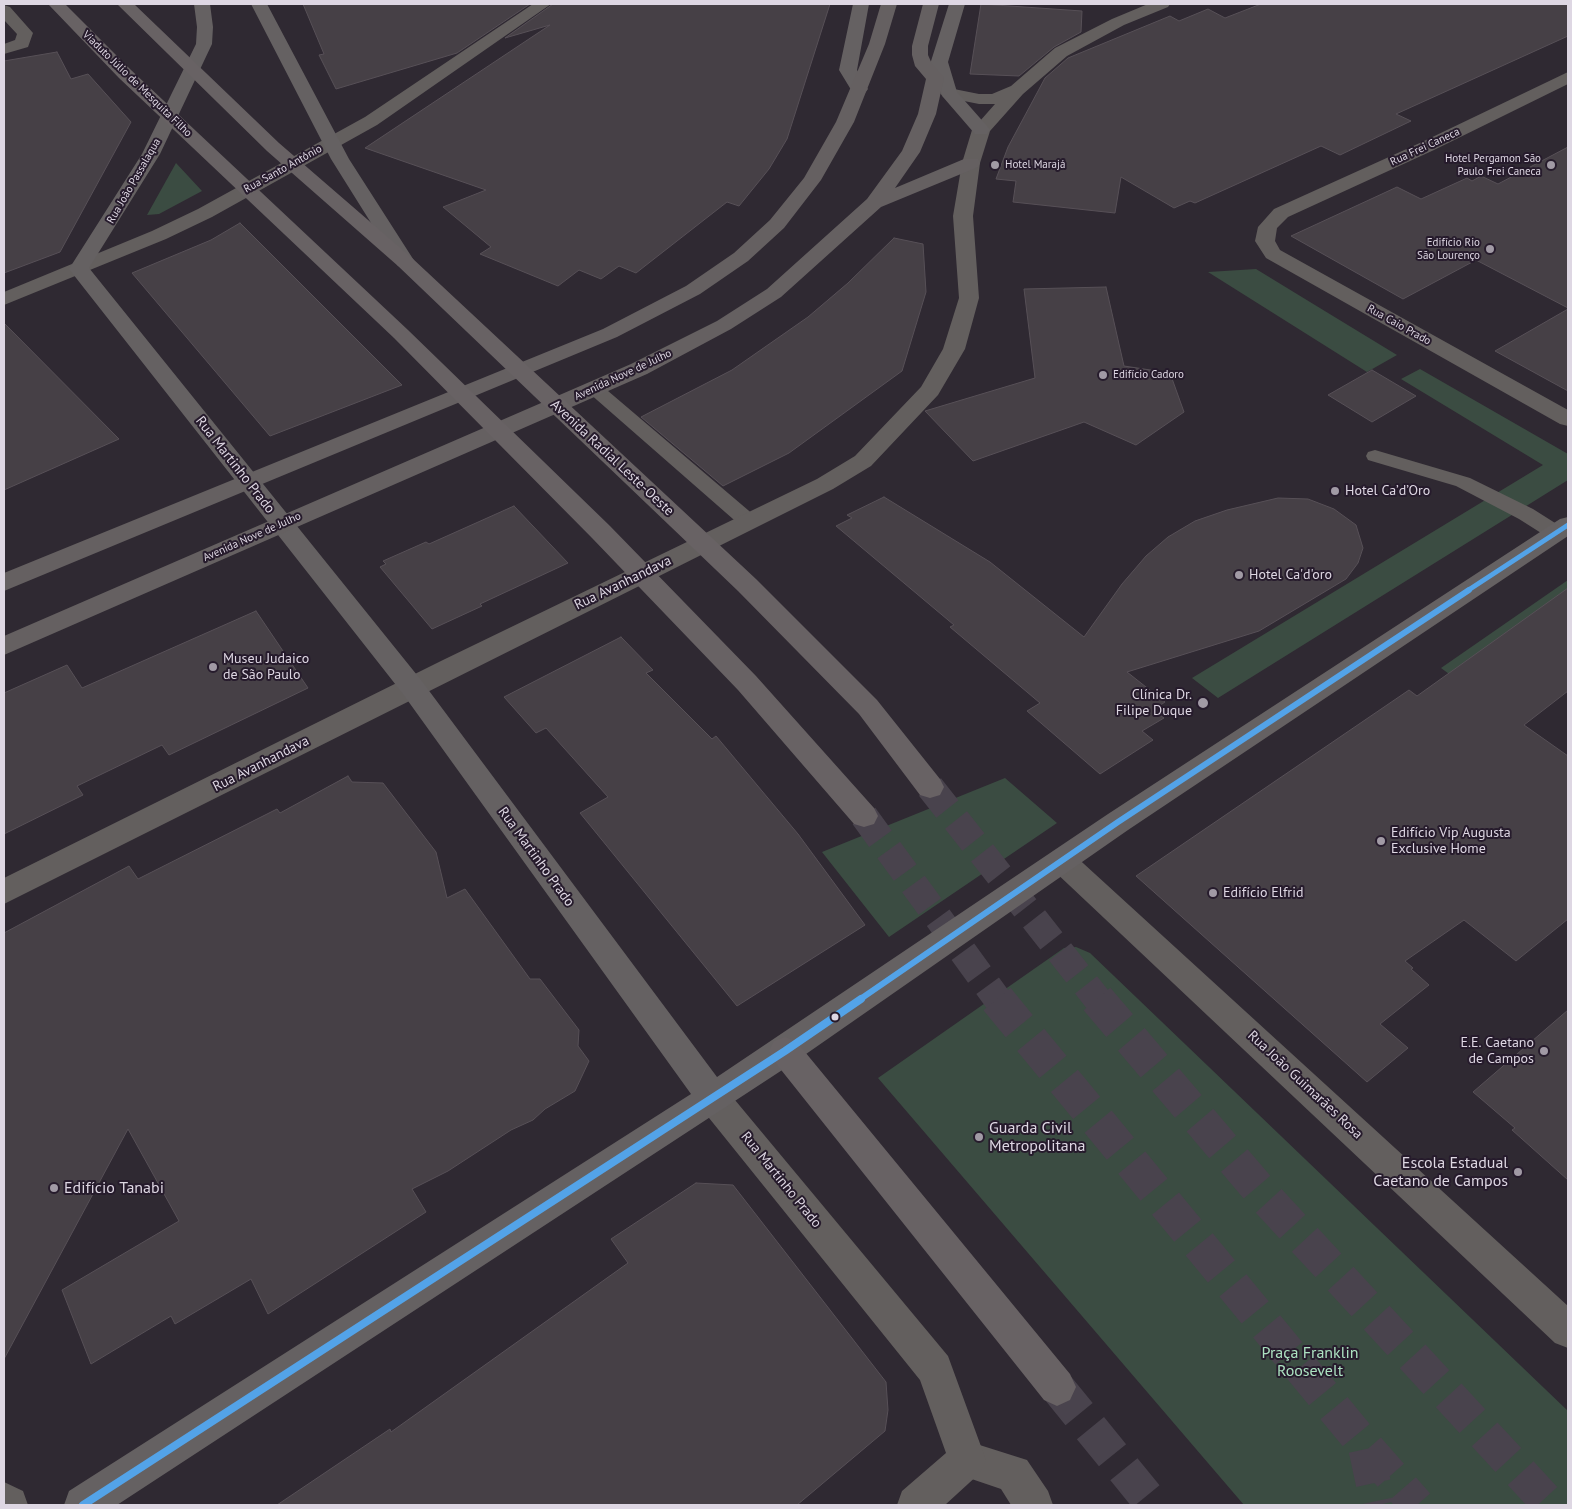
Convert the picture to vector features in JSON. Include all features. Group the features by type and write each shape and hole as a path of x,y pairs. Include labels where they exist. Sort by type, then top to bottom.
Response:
{"highway":[{"name":"Viaduto Júlio de Mesquita Filho","path":"56,4 125,74 401,334 601,532 746,683 864,816"},
{"name":"Avenida Radial Leste-Oeste","path":"125,4 273,147 405,262 747,585 868,707 930,788"},
{"path":"785,1051 1057,1387"}],"main road":[{"name":"Rua João Passalaqua","path":"79,269 151,154 204,44 205,27 202,4"},
{"path":"259,4 340,159 405,262"},
{"path":"859,89 848,70 861,4"},
{"path":"4,583 610,333 693,290 741,257 777,224 812,180 845,122 876,44 889,4"},
{"path":"931,4 922,37 920,54 924,66 941,77 980,130"},
{"name":"Avenida Nove de Julho","path":"4,646 595,389 724,325 774,293 874,203 911,152 941,77 957,4"},
{"path":"874,203 971,164"},
{"name":"Rua Martinho Prado","path":"79,269 412,687 713,1098"},
{"path":"83,1505 785,1051 1062,861 1562,529"}],"street":[{"name":"Rua Santo Antônio","path":"4,299 159,235 205,212 370,121 543,4"},
{"name":"Rua Avanhandava","path":"4,892 412,687 825,484 863,461 930,390 954,349 968,298 963,216 971,164 980,130 1017,90 1061,52 1118,22 1162,4"},
{"path":"4,10 25,33 24,41 4,49"},
{"name":"Rua Avanhandava","path":"941,77 979,99 994,99 1017,90"},
{"name":"Rua Frei Caneca","path":"1281,213 1428,146 1568,77"},
{"name":"Rua Caio Prado","path":"1281,213 1268,227 1265,241 1273,254 1568,419"},
{"name":"Rua João Guimarães Rosa","path":"1062,861 1568,1330"},
{"name":"Rua Martinho Prado","path":"713,1098 935,1369 967,1460"},
{"path":"916,1505 967,1460 1013,1474 1034,1505"},
{"path":"4,1501 9,1505"}],"lane":[{"path":"595,389 748,521"},
{"path":"1375,456 1463,482 1526,514 1562,529"}],"green space":[{"path":"176,163 202,191 159,214 147,215"},
{"path":"1256,269 1397,355 1367,372 1208,272"},
{"path":"1420,369 1568,454 1568,480 1218,698 1192,678 1543,465 1401,379"},
{"path":"1568,580 1568,608 1460,682 1441,668"},
{"path":"1005,778 1057,823 889,937 822,852"},
{"name":"Praça Franklin Roosevelt","path":"1076,947 1090,953 1568,1411 1568,1505 1244,1505 878,1078 1064,948"}],"building":[{"path":"303,4 530,4 457,53 336,89 319,55 324,54"},
{"path":"553,4 830,4 787,139 769,169 739,206 727,202 636,273 619,266 601,279 579,270 558,286 480,254 491,247 443,207 486,190 365,148 550,25 505,38"},
{"path":"981,4 1082,11 1081,32 1054,47 1019,76 970,74"},
{"path":"1261,4 1568,4 1568,36 1396,114 1411,121 1340,155 1321,146 1195,203 1190,201 1174,208 1121,177 1115,213 1013,202 1016,181 996,179 1008,147 1045,78 1068,58 1170,16 1179,21 1208,9 1225,18"},
{"path":"57,52 71,79 88,74 131,122 60,252 4,273 4,61"},
{"path":"1568,147 1568,308 1476,260 1403,299 1291,236 1397,187 1421,199 1467,178 1472,181 1481,176 1498,184"},
{"path":"240,223 402,385 270,436 132,273 211,240"},
{"path":"894,238 923,244 926,292 902,371 789,453 723,486 641,417 732,370 808,317 848,283"},
{"name":"Edifício Cadoro","path":"1106,287 1124,366 1170,373 1184,412 1136,445 1084,422 973,461 925,411 1035,378 1024,289"},
{"path":"1568,309 1568,391 1495,351"},
{"path":"4,323 119,439 4,490"},
{"path":"1372,370 1416,396 1372,422 1328,395"},
{"path":"884,497 990,562 1084,637 1122,584 1146,556 1168,537 1195,521 1227,510 1278,498 1308,499 1334,509 1356,525 1363,548 1358,563 1346,579 1259,631 1127,672 1165,702 1153,710 1164,718 1142,731 1153,740 1100,774 1027,711 1040,703 950,627 954,625 836,526 852,518 847,515"},
{"path":"514,506 568,563 480,604 482,606 432,629 380,567 386,564 383,561 426,542 429,544"},
{"path":"1568,588 1568,691 1524,725 1568,756 1568,919 1516,961 1464,920 1405,961 1429,985 1380,1024 1408,1048 1367,1082 1136,876 1409,690 1417,696"},
{"path":"256,611 308,688 169,755 162,745 77,786 83,795 4,834 4,693 67,665 82,688"},
{"path":"621,637 653,670 646,673 712,739 716,736 798,834 865,925 737,1006 580,813 608,797 546,728 536,733 504,697"},
{"path":"348,776 352,782 383,783 436,852 447,898 465,889 530,979 540,979 579,1030 578,1046 589,1061 575,1091 545,1109 533,1120 511,1130 448,1171 412,1189 426,1212 268,1314 251,1279 175,1324 171,1316 91,1364 62,1290 179,1221 128,1129 4,1359 4,933 129,866 138,879 277,809 280,813"},
{"name":"E.E. Caetano de Campos","path":"1568,1010 1568,1180 1512,1130 1515,1128 1473,1092"},
{"path":"696,1183 733,1185 886,1382 888,1410 885,1431 797,1505 277,1505 390,1429 391,1432 628,1263 611,1239"}],"tunnel":[{"path":"930,787 1098,1000"},
{"path":"864,816 998,1000"},
{"path":"997,999 1366,1447 1417,1505"},
{"path":"1097,999 1267,1199 1550,1505"},
{"path":"1057,1387 1153,1505"},
{"path":"1366,1449 1378,1505"}],"transit line":[{"path":"83,1505 785,1051 1118,822 1568,525"}],"place":[{"name":"Hotel Marajá","path":"995,165"},
{"name":"Hotel Pergamon São Paulo Frei Caneca","path":"1551,165"},
{"name":"Edifício Rio São Lourenço","path":"1490,249"},
{"name":"Edifício Cadoro","path":"1103,375"},
{"name":"Hotel Ca’d’Oro","path":"1335,491"},
{"name":"Hotel Ca'd'oro","path":"1239,575"},
{"name":"Museu Judaico de São Paulo","path":"213,667"},
{"name":"Clínica Dr. Filipe Duque","path":"1203,703"},
{"name":"Edifício Vip Augusta Exclusive Home","path":"1381,841"},
{"name":"Edifício Elfrid","path":"1213,893"},
{"name":"E.E. Caetano de Campos","path":"1544,1051"},
{"name":"Guarda Civil Metropolitana","path":"979,1137"},
{"name":"Escola Estadual Caetano de Campos","path":"1518,1172"},
{"name":"Edifício Tanabi","path":"54,1188"}]}
